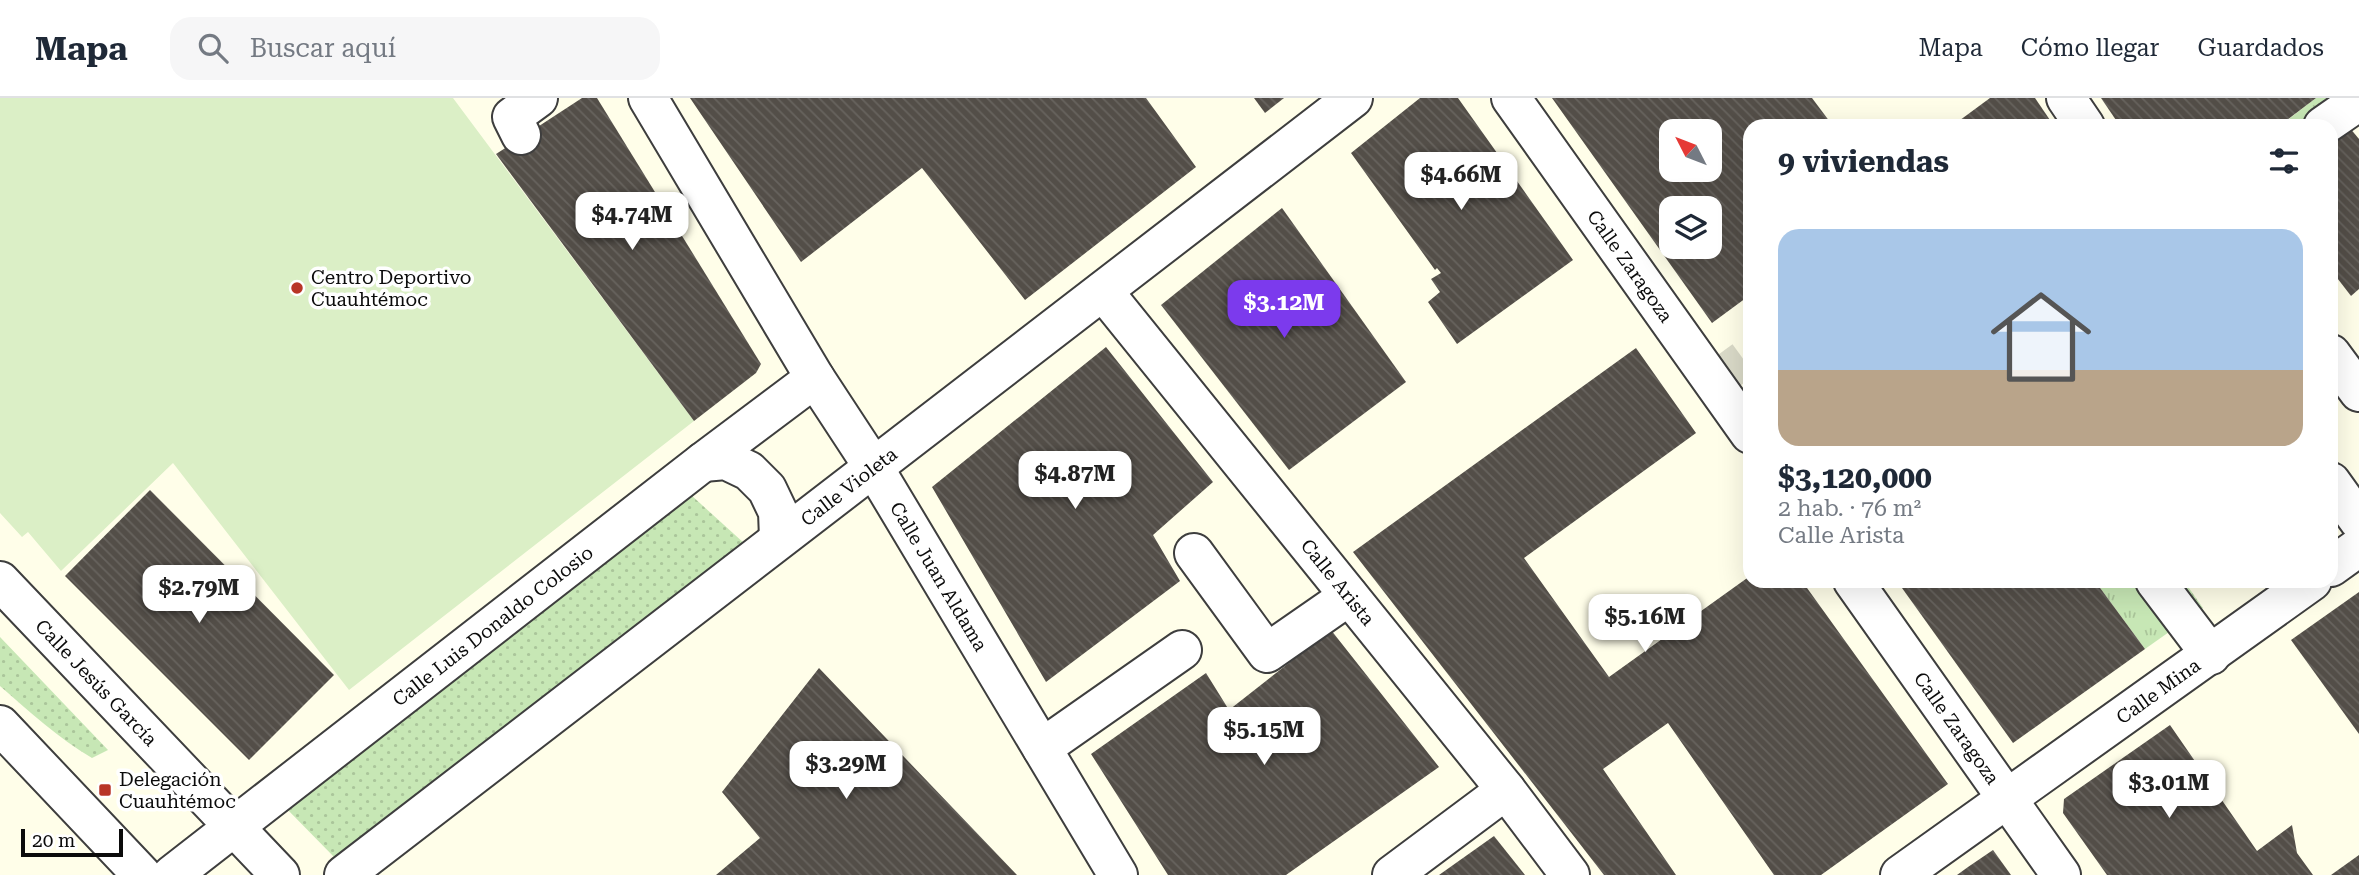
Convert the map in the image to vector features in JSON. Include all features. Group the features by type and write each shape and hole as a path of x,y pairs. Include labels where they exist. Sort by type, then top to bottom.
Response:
{"street":[{"path":"521,135 512,117 538,98"},
{"name":"Calle Juan Aldama","path":"648,98 1118,875"},
{"name":"Calle Violeta","path":"344,875 1353,98"},
{"name":"Calle Zaragoza","path":"1511,98 1743,424"},
{"path":"2066,98 2080,119"},
{"path":"2333,119 2359,101"},
{"name":"Calle Arista","path":"1103,291 1506,790 1570,875"},
{"name":"Calle Luis Donaldo Colosio","path":"172,875 703,462 816,378"},
{"path":"703,462 726,460 749,471 767,489 778,512 779,538"},
{"path":"2338,492 2359,521"},
{"path":"2338,562 2359,547"},
{"path":"1194,553 1267,653 1349,596"},
{"name":"Calle Jesús García","path":"0,581 280,875"},
{"name":"Calle Zaragoza","path":"1858,588 2061,875"},
{"path":"2160,588 2211,655"},
{"name":"Calle Mina","path":"1900,875 2302,588"},
{"path":"1042,748 1182,650"},
{"path":"0,725 142,875"},
{"path":"1392,875 1506,790"}],"green space":[{"name":"Centro Deportivo Cuauhtémoc","path":"0,98 453,98 694,421 349,690 173,463 61,571 28,532 22,537 0,513"},
{"path":"2316,98 2332,98 2331,119 2289,119"},
{"path":"691,495 745,544 337,860 283,805"},
{"path":"2100,588 2189,588 2203,608 2145,649"},
{"path":"0,637 108,750 92,758 33,715 0,686"}],"building":[{"path":"582,98 597,98 761,364 756,373 694,421 496,154"},
{"path":"690,98 1146,98 1196,167 1025,300 922,168 801,262"},
{"path":"1254,98 1284,98 1265,113"},
{"path":"1420,98 1458,98 1573,260 1457,344 1428,302 1440,292 1431,279 1441,273 1437,268 1435,270 1351,153"},
{"path":"1552,98 1812,98 1828,119 1743,119 1743,300 1712,323 1666,259 1722,259 1722,196 1659,196 1659,248"},
{"path":"1990,98 2035,98 2049,119 1962,119"},
{"path":"2101,98 2316,98 2288,119 2115,119"},
{"path":"2349,127 2359,139 2359,289 2351,296 2338,279 2338,136"},
{"path":"1282,208 1406,382 1289,470 1161,305"},
{"path":"1106,347 1213,482 1153,535 1180,581 1046,682 932,487"},
{"path":"1636,348 1696,433 1524,558 1609,677 1743,581 1743,588 1807,588 1948,784 1821,875 1774,875 1668,723 1603,769 1676,875 1604,875 1353,552"},
{"path":"150,490 334,675 249,760 65,576"},
{"path":"1902,588 2100,588 2145,649 2013,743"},
{"path":"2359,592 2359,734 2291,640"},
{"path":"1331,630 1439,767 1286,875 1168,875 1091,754 1206,673 1229,710"},
{"path":"819,668 1017,875 716,875 760,838 722,792"},
{"path":"2170,725 2257,851 2292,825 2297,853 2313,875 2107,875 2063,813 2064,799"},
{"path":"1494,836 1525,875 1439,875"},
{"path":"1993,850 2011,875 1957,875 1968,867"},
{"path":"2359,855 2359,875 2331,875"}],"tunnel":[{"path":"1713,382 1743,360"}],"place":[{"name":"Centro Deportivo Cuauhtémoc","path":"297,288"},
{"name":"Delegación Cuauhtémoc","path":"105,790"}]}
